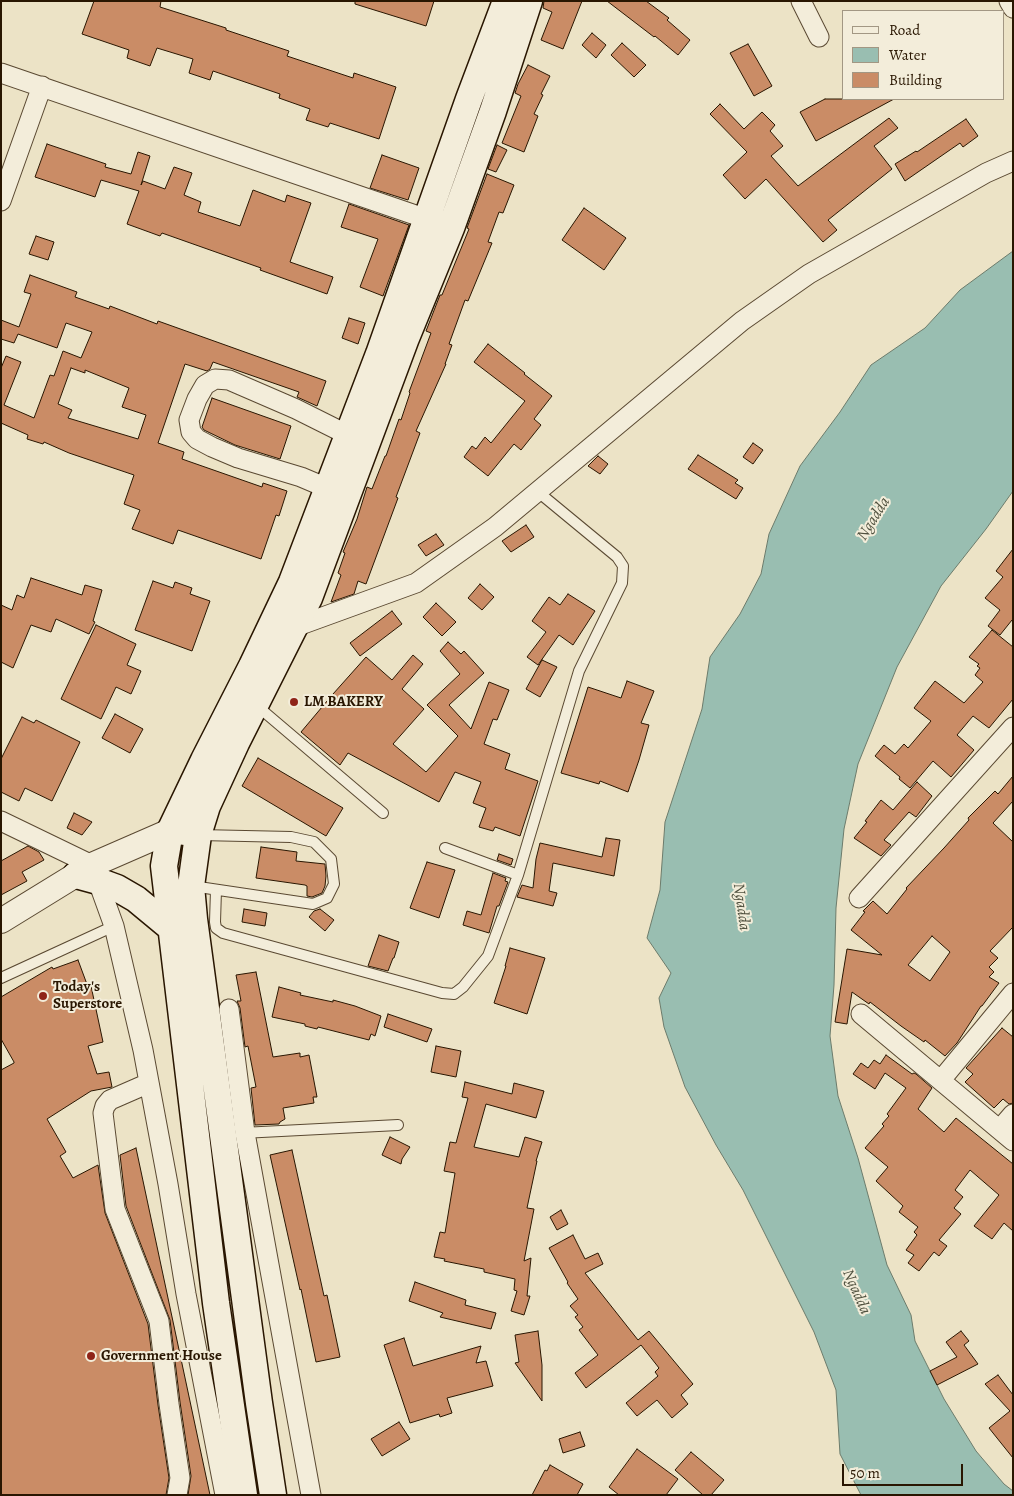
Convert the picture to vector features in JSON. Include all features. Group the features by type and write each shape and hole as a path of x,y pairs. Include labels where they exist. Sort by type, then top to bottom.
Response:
{"main road":[{"path":"244,1495 216,1303 164,866 170,831 292,582 378,354 506,1"},
{"path":"273,1495 259,1403 235,1133 196,928 204,888 198,835 208,806 236,743 309,598 406,338 451,228 493,111 529,1"},
{"path":"88,874 136,899 171,928"}],"street":[{"path":"801,1 819,37"},
{"path":"1009,1 1013,8"},
{"path":"1,73 427,219"},
{"path":"1,202 42,86"},
{"path":"295,627 416,583 495,527 742,320 809,274 986,173 1013,161"},
{"path":"327,488 301,477 238,458 197,439 191,432 189,420 197,399 205,385 215,379 229,380 348,435"},
{"path":"859,898 1009,739"},
{"path":"1,821 88,874 114,926 149,1083 186,1294 225,1495"},
{"path":"1,922 170,831 198,835"},
{"path":"941,1080 1013,993"},
{"path":"229,1009 235,1133 311,1495"},
{"path":"861,1014 1006,1135 1013,1114"},
{"path":"149,1083 110,1100 105,1106 103,1113 115,1209 159,1321 180,1478 177,1495"}],"lane":[{"path":"198,835 291,837 314,842 331,859 334,884 327,898 313,904 204,888 216,928 223,933 442,993 454,994 463,987 488,956 518,875 579,671 622,583 623,566 617,557 537,491"},
{"path":"256,705 383,813"},
{"path":"445,848 518,875"},
{"path":"1,978 114,926"},
{"path":"235,1133 398,1125"}],"water":[{"name":"Ngadda","path":"1013,251 1013,491 941,586 897,667 858,764 844,829 836,908 834,985 830,1036 838,1096 858,1158 887,1265 911,1315 915,1341 944,1399 976,1451 1004,1484 1013,1491 1013,1495 861,1495 840,1454 836,1390 814,1332 743,1190 685,1087 664,1027 659,998 671,973 647,938 660,890 665,822 702,709 710,657 740,614 761,574 769,534 800,466 840,412 871,365 925,328 960,290"}],"building":[{"path":"94,1 161,1 160,7 289,51 287,56 353,78 354,73 396,87 379,139 330,123 328,127 306,120 310,109 279,98 280,94 213,71 210,80 189,73 193,59 157,48 150,66 127,58 129,50 82,34"},
{"path":"355,1 434,1 426,26 355,4"},
{"path":"544,1 582,1 563,49 541,40 552,12 543,8"},
{"path":"607,1 646,1 669,18 667,20 690,40 678,55"},
{"path":"592,33 606,45 596,58 582,45"},
{"path":"622,43 646,65 634,77 611,55"},
{"path":"748,44 772,86 754,96 730,53"},
{"path":"528,65 550,76 534,114 538,116 524,152 502,143 521,96 515,93 518,84"},
{"path":"825,99 892,100 816,141 800,112"},
{"path":"720,104 744,129 762,112 775,125 770,131 783,146 771,156 798,186 889,118 898,128 874,146 892,169 828,220 837,230 823,242 766,179 745,199 723,175 747,152 710,114"},
{"path":"966,119 978,136 963,147 960,143 905,181 895,164 917,152"},
{"path":"47,144 106,164 105,167 131,174 138,152 150,156 141,185 143,181 165,189 174,167 192,173 184,195 201,202 198,212 240,226 253,190 285,202 287,195 311,203 290,262 333,277 327,294 260,270 261,268 162,233 160,236 127,224 139,191 101,180 95,197 35,177"},
{"path":"497,145 507,150 496,172 488,169"},
{"path":"382,155 419,168 408,200 370,188"},
{"path":"487,174 514,185 503,213 499,212 488,242 492,243 468,301 465,300 449,344 452,345 446,364 416,431 420,433 366,584 358,581 354,594 331,602 341,575 338,573 345,553 343,552 357,519 367,487 372,489 399,419 401,420 409,392 431,333 426,331 469,229 467,228"},
{"path":"349,204 409,225 383,296 360,287 378,239 341,227"},
{"path":"584,208 626,238 604,270 562,240"},
{"path":"36,236 54,242 48,260 29,254"},
{"path":"30,275 77,292 75,297 109,309 110,306 157,324 158,321 326,381 317,406 297,397 299,392 213,362 207,371 185,364 158,443 184,452 182,459 262,487 263,483 287,491 279,516 276,515 261,559 178,530 173,544 132,529 140,510 124,504 134,475 69,453 44,442 43,444 27,439 28,435 1,423 1,368 6,356 21,362 4,405 34,418 50,375 54,376 63,351 81,358 92,332 66,323 57,348 18,334 14,343 1,339 1,320 19,327 31,294 24,292","holes":["71,368 85,373 85,370 129,388 122,407 146,415 138,439 68,418 72,410 58,404"]},
{"path":"349,318 365,323 358,344 342,338"},
{"path":"488,344 552,396 534,419 541,425 521,450 514,444 488,476 464,457 472,446 476,449 485,437 491,443 525,401 474,362"},
{"path":"212,398 291,426 280,459 235,445 204,430 202,427"},
{"path":"753,443 763,450 753,464 743,457"},
{"path":"698,455 738,480 735,483 743,488 736,499 688,469"},
{"path":"598,456 608,464 600,474 588,466"},
{"path":"526,525 534,537 511,552 502,541"},
{"path":"436,534 444,545 426,556 418,545"},
{"path":"1013,549 1013,621 1000,635 988,626 1000,610 985,598 1003,577 996,571"},
{"path":"31,578 82,595 85,585 102,590 93,621 95,622 89,634 56,619 51,632 31,625 13,668 1,662 1,605 12,610 17,595 24,598"},
{"path":"153,581 173,588 175,582 192,588 190,594 210,601 192,651 135,630"},
{"path":"480,584 494,597 482,610 468,598"},
{"path":"568,594 595,611 573,645 559,635 538,665 527,657 546,632 532,621 549,597 560,605"},
{"path":"436,603 456,622 442,636 423,617"},
{"path":"392,611 402,624 360,656 350,643"},
{"path":"96,625 136,644 127,665 141,671 131,694 116,687 101,719 61,699"},
{"path":"992,630 1013,647 1013,699 989,728 973,716 957,735 974,750 951,777 933,761 910,788 875,756 884,745 895,754 904,744 908,748 931,721 914,708 935,681 964,703 983,682 975,675 980,668 977,666 979,664 969,657"},
{"path":"448,642 461,654 464,651 484,673 449,705 471,729 489,682 509,690 497,720 493,719 484,744 510,754 505,769 538,781 520,836 495,827 493,831 479,827 486,808 473,803 481,782 455,772 439,802 348,753 340,765 301,732 366,657 392,680 413,655 423,664 402,689 424,709 393,744 426,772 458,736 427,705 460,674 440,651"},
{"path":"542,660 557,667 540,697 526,689"},
{"path":"627,681 654,691 641,723 649,725 628,792 600,781 599,784 561,773 588,687 621,698"},
{"path":"115,714 143,729 130,753 102,738"},
{"path":"22,717 34,723 36,720 80,742 52,801 25,788 19,801 1,792 1,759"},
{"path":"258,758 343,808 326,836 242,786"},
{"path":"1013,776 1013,801 993,823 1013,842 1013,927 990,951 998,958 989,967 994,972 989,977 999,983 981,1006 957,1043 945,1056 870,1002 869,1004 852,992 847,1024 835,1022 847,949 882,955 851,930 865,912 863,911 873,901 887,914 906,888 969,820 968,818 995,791 998,794","holes":["932,936 950,952 930,981 908,965"]},
{"path":"917,782 932,796 916,817 909,812 884,840 891,845 881,856 854,838 881,800 893,810"},
{"path":"74,813 92,822 82,835 67,828"},
{"path":"606,838 620,840 614,876 553,863 549,891 557,893 553,906 517,897 522,885 533,888 540,843 602,857"},
{"path":"28,846 39,852 44,860 22,872 27,881 1,895 1,861"},
{"path":"261,847 297,852 296,861 325,864 325,886 322,893 312,897 307,896 307,886 305,885 256,878"},
{"path":"499,854 513,859 511,865 497,860"},
{"path":"427,862 455,870 439,918 410,908"},
{"path":"493,873 506,878 505,881 508,882 499,906 497,906 489,933 463,925 467,911 481,915"},
{"path":"244,909 267,913 265,926 242,922"},
{"path":"320,909 334,920 325,931 309,917 314,911"},
{"path":"379,935 399,942 388,971 368,966"},
{"path":"510,948 545,958 527,1014 494,1003"},
{"name":"Government House","path":"78,960 88,987 91,986 103,1042 88,1046 97,1074 109,1072 112,1087 91,1091 47,1119 66,1152 60,1156 73,1178 98,1165 105,1213 148,1324 169,1478 166,1495 1,1495 1,1070 14,1062 1,1039 1,997 52,967 53,969"},
{"path":"256,972 273,1057 300,1053 300,1057 309,1055 317,1097 313,1097 314,1103 283,1108 285,1119 279,1124 255,1125 251,1088 256,1087 248,1046 245,1047 240,1008 237,1001 241,1001 236,975"},
{"path":"279,987 301,993 300,995 333,1002 333,1000 355,1006 381,1016 375,1036 371,1034 369,1040 272,1017"},
{"path":"388,1014 432,1029 427,1042 384,1027"},
{"path":"1002,1028 1013,1037 1013,1103 1009,1104 1003,1099 994,1108 965,1082 973,1074 966,1068"},
{"path":"436,1046 461,1051 456,1077 431,1072"},
{"path":"886,1055 912,1074 916,1074 932,1088 918,1109 944,1132 956,1118 1013,1164 1013,1231 1004,1223 992,1239 974,1226 999,1195 970,1170 955,1190 963,1197 954,1208 961,1214 939,1240 947,1246 939,1256 934,1252 919,1271 908,1263 914,1255 906,1250 917,1235 914,1232 918,1227 899,1212 903,1206 876,1181 888,1167 865,1148 884,1126 882,1124 889,1116 887,1114 906,1088 885,1073 875,1089 853,1074 861,1063 868,1068 874,1060 880,1064"},
{"path":"465,1082 512,1094 514,1083 544,1091 536,1118 486,1104 474,1147 519,1157 525,1137 542,1142 536,1161 527,1208 534,1209 524,1261 531,1258 527,1296 530,1296 524,1315 511,1311 517,1291 514,1290 515,1279 484,1272 484,1269 444,1261 445,1259 434,1257 440,1232 445,1233 455,1173 444,1171 450,1142 456,1143 468,1098 462,1097"},
{"path":"390,1137 410,1147 401,1164 382,1155"},
{"path":"136,1148 210,1495 188,1495 191,1476 170,1320 126,1206 120,1155"},
{"path":"292,1150 324,1296 327,1295 340,1357 316,1362 270,1155"},
{"path":"561,1210 568,1224 557,1230 550,1217"},
{"path":"573,1235 585,1259 598,1253 603,1264 585,1273 638,1340 649,1331 693,1384 681,1395 688,1404 672,1418 657,1400 637,1416 626,1403 658,1376 655,1372 659,1368 641,1345 586,1388 575,1373 598,1355 579,1330 583,1327 575,1317 578,1315 570,1306 578,1299 567,1283 549,1248"},
{"path":"415,1282 466,1300 465,1305 496,1313 491,1329 440,1317 443,1313 409,1301"},
{"path":"538,1331 542,1365 542,1401 515,1363 519,1362 515,1335"},
{"path":"961,1331 969,1341 964,1345 978,1364 937,1385 930,1371 957,1357 946,1342"},
{"path":"404,1338 413,1366 481,1346 476,1363 486,1361 493,1386 447,1398 452,1413 440,1417 439,1414 410,1423 384,1345"},
{"path":"998,1375 1013,1395 1013,1458 989,1428 1010,1411 985,1384"},
{"path":"399,1422 410,1439 382,1456 371,1439"},
{"path":"580,1432 585,1446 563,1453 559,1439"},
{"path":"637,1449 678,1479 666,1495 619,1495 609,1487"},
{"path":"691,1452 724,1480 711,1495 703,1495 675,1470"},
{"path":"550,1465 583,1484 577,1495 532,1495 545,1470 547,1471"}],"place":[{"name":"LM BAKERY","path":"294,702"},
{"name":"Today's Superstore","path":"43,996"},
{"name":"Government House","path":"91,1356"}]}
